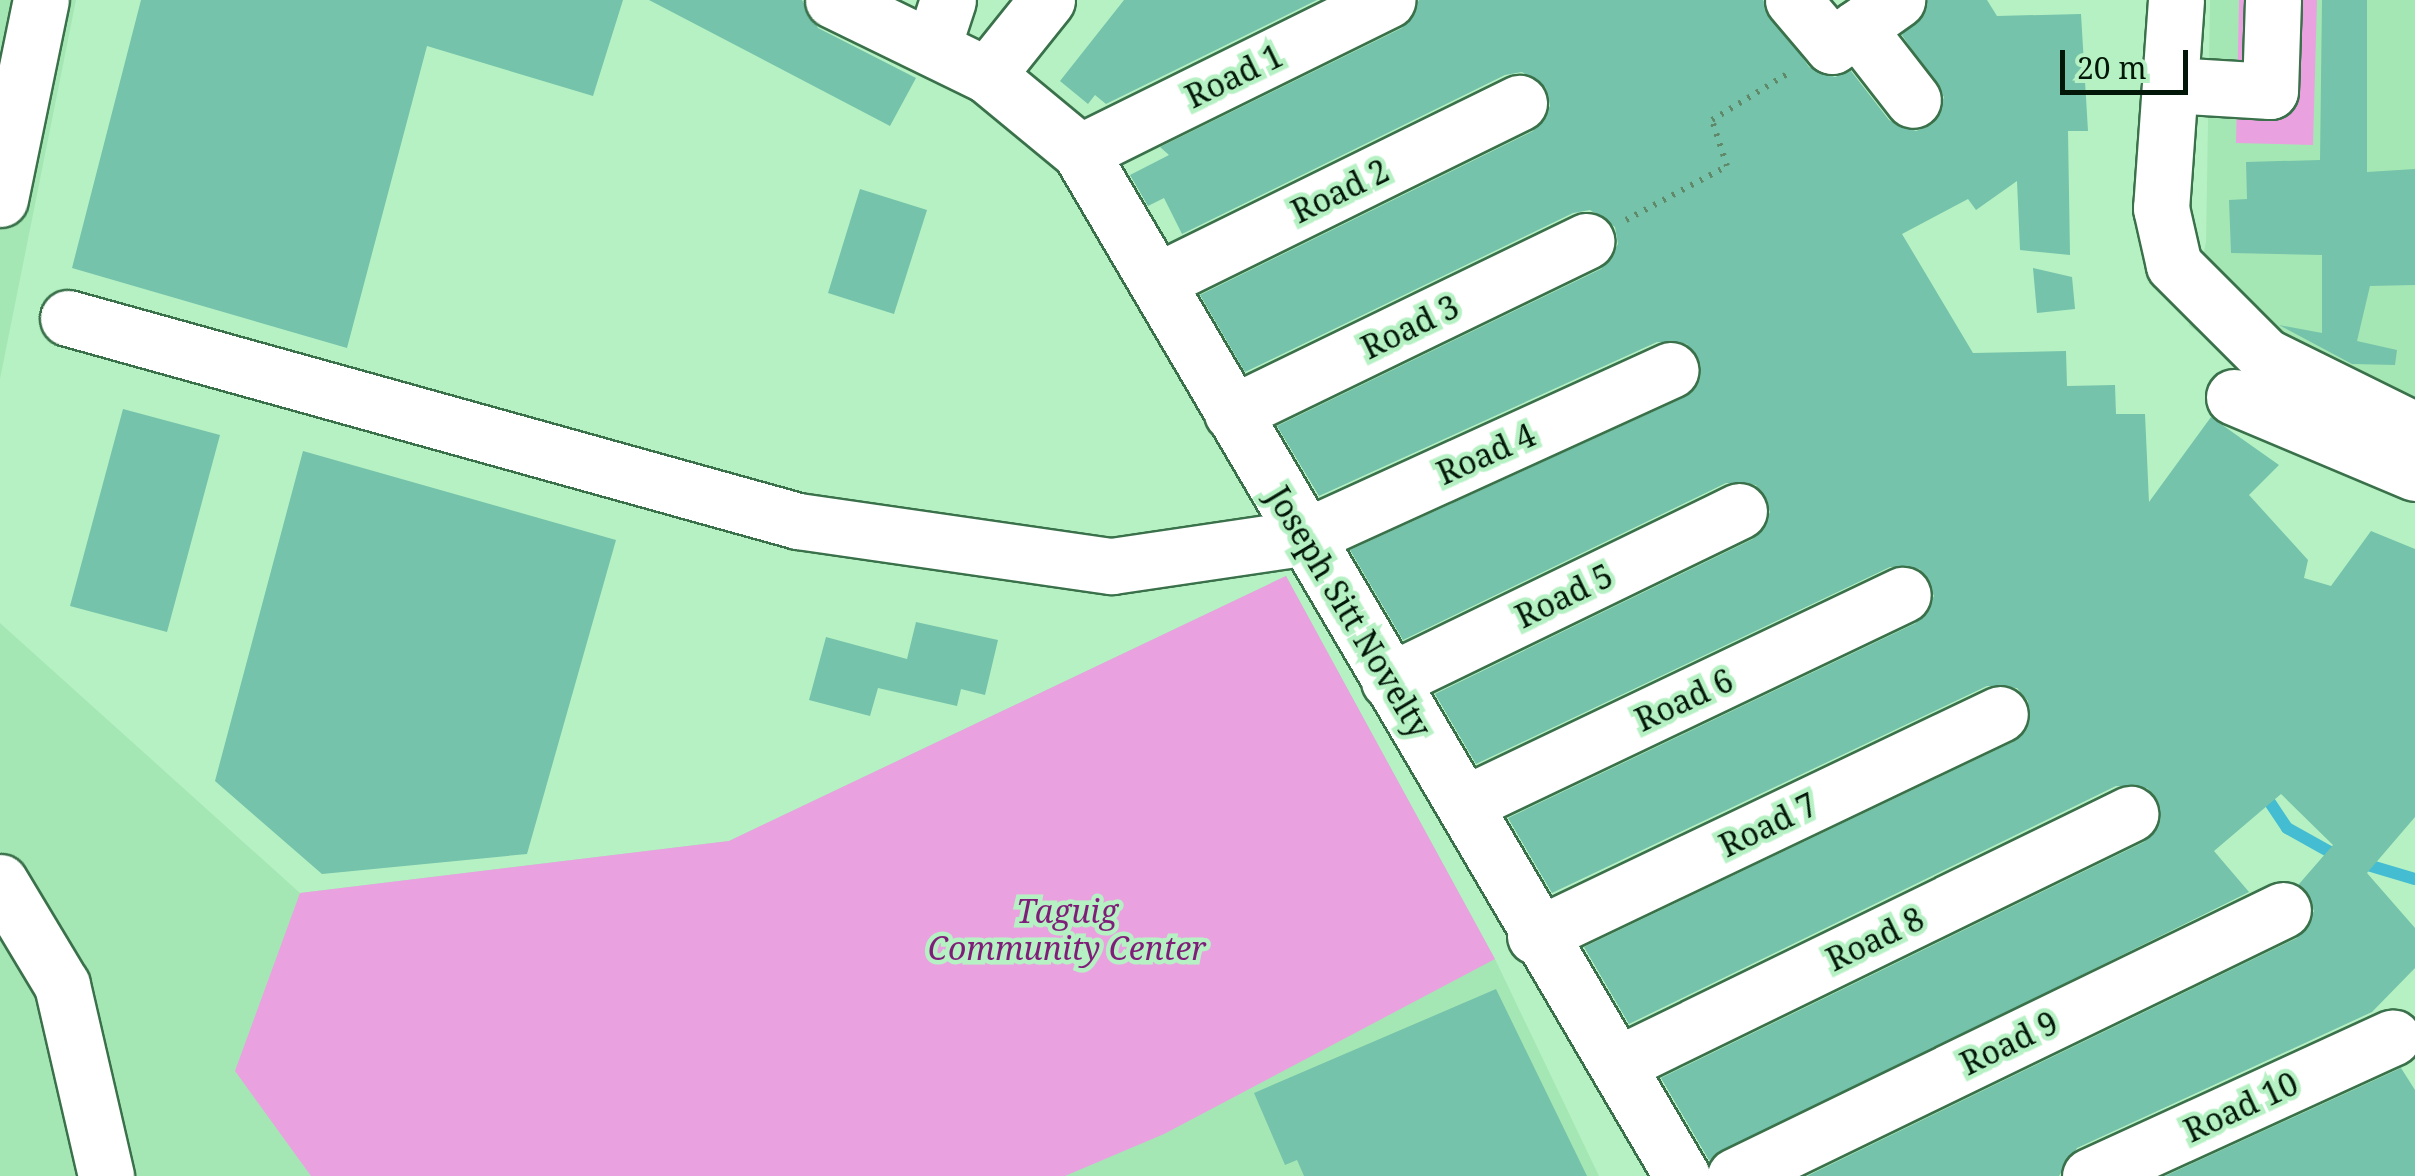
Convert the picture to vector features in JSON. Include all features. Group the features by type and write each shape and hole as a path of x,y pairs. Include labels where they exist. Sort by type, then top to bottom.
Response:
{"street":[{"path":"0,199 41,0"},
{"name":"Joseph Sitt Novelty","path":"833,0 940,23 987,74 1080,152 1162,279 1302,538 1464,804 1535,936 1620,1063 1682,1176"},
{"path":"987,74 1048,0"},
{"name":"Road 1","path":"1080,152 1388,0"},
{"path":"1793,0 1862,25 1914,100"},
{"path":"2176,0 2161,208 2174,265 2264,356 2415,430"},
{"path":"2170,85 2270,91 2273,0"},
{"name":"Road 2","path":"1162,279 1520,103"},
{"name":"Road 3","path":"1232,413 1587,241"},
{"name":"Road 4","path":"68,318 798,521 1112,566 1302,538 1670,370"},
{"path":"2234,397 2415,473"},
{"name":"Road 5","path":"1390,681 1740,511"},
{"name":"Road 6","path":"1464,804 1903,596"},
{"name":"Road 7","path":"1535,936 2000,714"},
{"name":"Road 8","path":"1620,1063 2130,814"},
{"path":"0,882 62,986 106,1176"},
{"name":"Road 9","path":"1736,1176 2283,910"},
{"name":"Road 10","path":"2090,1176 2392,1037"}],"path":[{"path":"1587,241 1727,166 1712,120 1862,25"}],"shaded area":[{"path":"0,0 76,0 0,379"},
{"path":"2210,0 2415,0 2415,457 2338,425 2189,326 2206,242"},
{"name":"Taguig Community Center","path":"1286,576 1495,959 1599,1176 0,1176 0,623 300,893 729,841"}],"green space":[{"path":"2239,0 2317,0 2313,145 2236,143"},
{"name":"Taguig Community Center","path":"1286,576 1495,959 1164,1134 1065,1176 311,1176 235,1071 300,893 729,841"}],"building":[{"path":"141,0 623,0 593,96 427,46 347,348 72,268"},
{"path":"649,0 802,0 818,28 916,78 890,126"},
{"path":"1124,0 1317,0 1106,104 1095,95 1088,104 1060,81"},
{"path":"1419,0 1763,0 1809,67 1835,77 1851,71 1889,120 1916,131 1933,124 1944,97 1902,35 1928,0 1987,0 1997,16 2081,14 2088,131 2068,131 2070,255 2020,250 2017,181 1976,210 1968,199 1902,234 1973,353 2066,351 2067,386 2115,385 2116,414 2145,414 2149,502 2211,417 2279,465 2249,495 2308,560 2304,578 2331,586 2371,531 2415,549 2415,817 2367,873 2415,928 2415,968 2372,1012 2077,1148 2059,1176 1807,1176 2297,938 2314,911 2299,884 2333,845 2281,794 2214,851 2249,892 1709,1160 1661,1078 2144,842 2156,831 2158,801 2147,788 2116,786 1629,1024 1584,947 2013,742 2026,731 2028,701 2017,688 1987,686 1552,893 1508,818 1916,623 1934,596 1920,569 1890,567 1476,764 1435,694 1753,539 1770,512 1756,485 1726,483 1403,640 1350,550 1683,398 1701,372 1687,344 1657,342 1319,496 1277,426 1601,269 1618,244 1615,227 1590,210 1573,213 1245,372 1200,295 1533,131 1550,106 1546,88 1522,72 1505,75 1182,234 1164,198 1148,206 1130,175 1169,155 1160,147 1402,28"},
{"path":"2322,0 2367,0 2367,172 2415,169 2415,285 2370,286 2357,341 2397,350 2395,365 2352,364 2279,325 2322,333 2322,255 2231,253 2229,200 2247,199 2246,162 2320,160"},
{"path":"860,189 927,210 894,314 828,293"},
{"path":"2033,268 2072,277 2075,309 2037,313"},
{"path":"123,409 220,435 167,632 70,606"},
{"path":"303,451 616,540 527,854 322,874 215,781"},
{"path":"916,622 998,640 985,695 961,689 957,706 878,688 870,716 809,700 826,637 907,659"},
{"path":"1496,989 1587,1176 1304,1176 1297,1160 1285,1165 1254,1093"},
{"path":"2401,1068 2415,1090 2415,1176 2165,1176"}],"waterway":[{"path":"2263,792 2287,828 2341,858"},
{"path":"2361,863 2415,879"}]}
